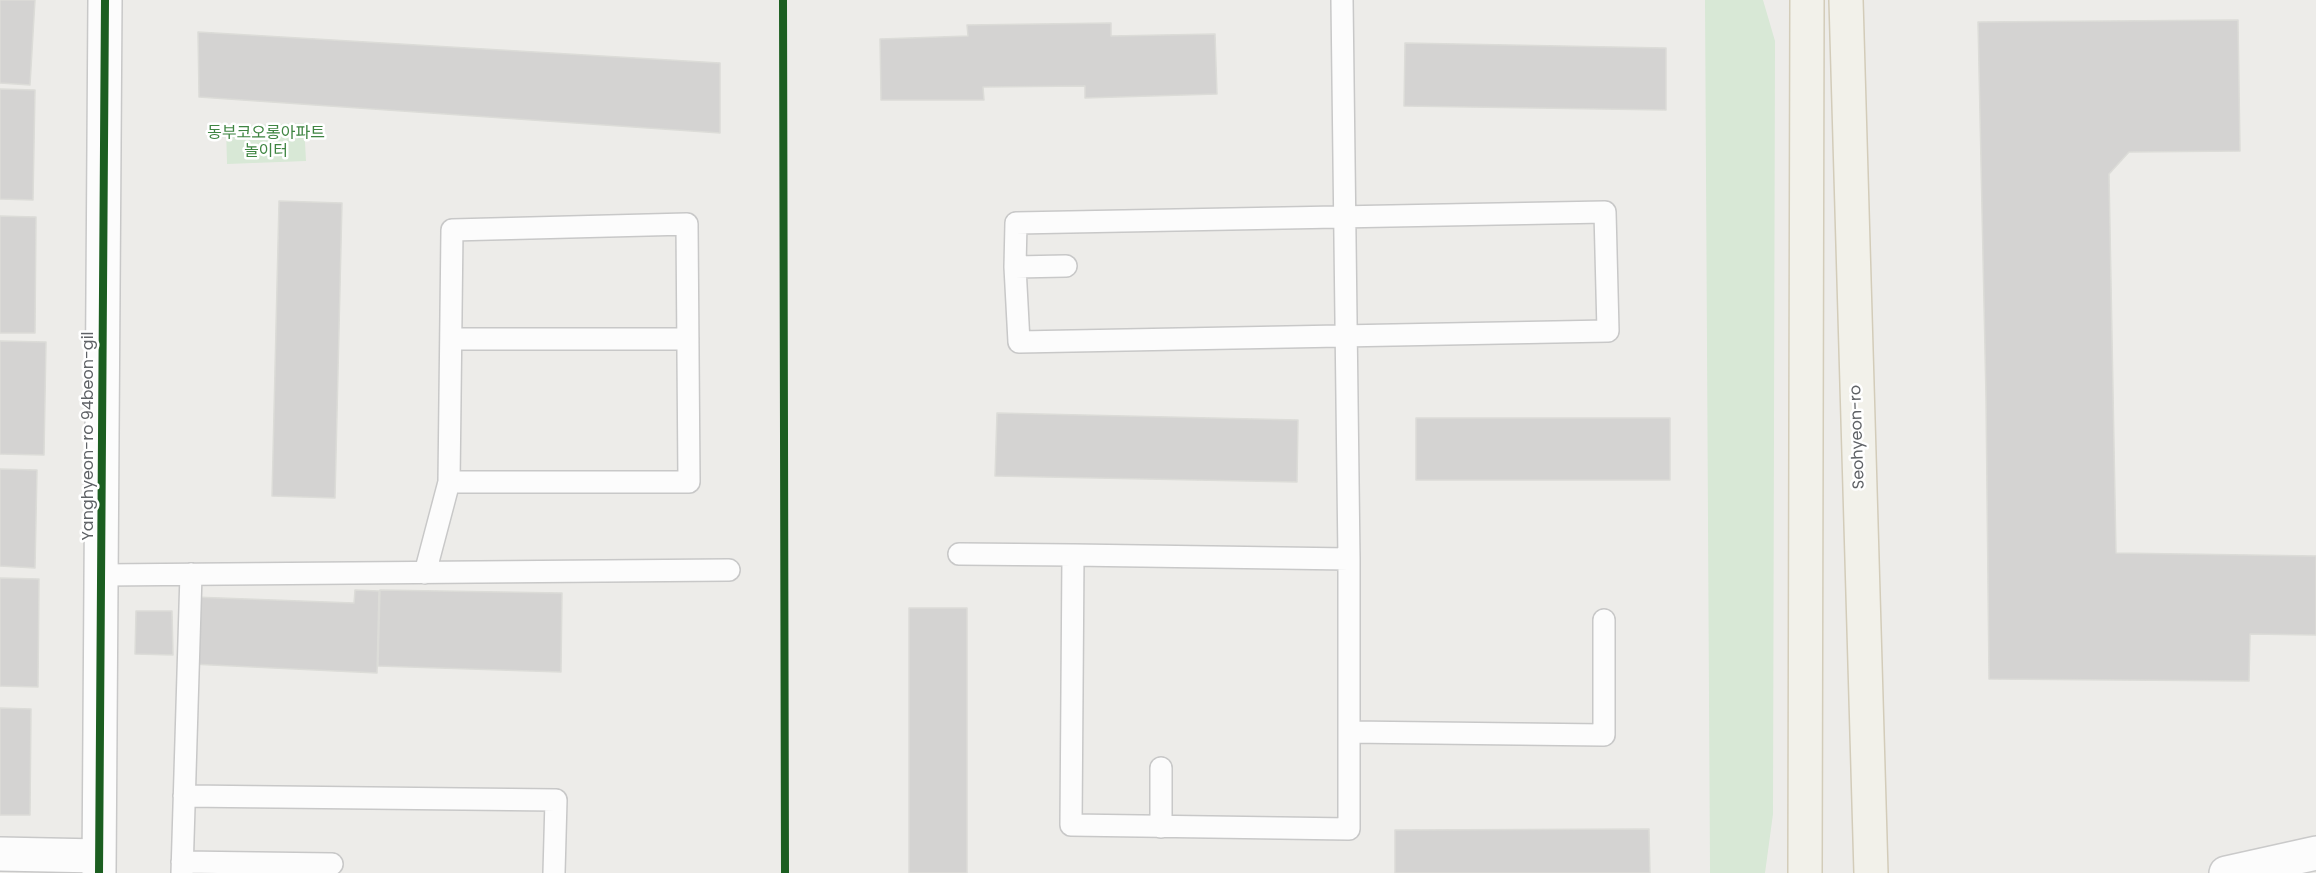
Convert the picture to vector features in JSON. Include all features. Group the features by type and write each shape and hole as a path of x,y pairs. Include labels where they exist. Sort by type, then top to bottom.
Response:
{"main road":[{"path":"1805,873 1807,0"},
{"name":"Seohyeon-ro","path":"1846,0 1871,873"}],"street":[{"name":"Yanghyeon-ro 94beon-gil","path":"99,864 105,0"},
{"path":"2226,873 2316,853"},
{"path":"0,854 99,864"}],"lane":[{"path":"1074,555 1071,825 1348,829 1349,559 1342,0"},
{"path":"1605,212 1608,331 1019,342 1015,267 1016,223 1345,216 1605,212"},
{"path":"425,573 449,482 452,230 687,224 689,482 449,482"},
{"path":"1015,267 1066,266"},
{"path":"451,339 688,339"},
{"path":"959,554 1349,559"},
{"path":"101,575 729,570"},
{"path":"190,574 182,868 332,864"},
{"path":"1349,732 1604,735 1604,620"},
{"path":"1161,768 1161,827"},
{"path":"184,796 556,800 554,873"}],"path":[{"path":"783,0 785,873"}],"green space":[{"path":"1705,0 1763,0 1775,41 1773,814 1765,873 1710,873"},
{"name":"동부코오롱아파트 놀이터","path":"304,123 306,161 227,164 226,126"}],"building":[{"path":"0,0 35,0 30,85 0,83"},
{"path":"2238,20 2240,151 2129,152 2109,174 2116,553 2316,556 2316,635 2250,634 2249,681 1989,679 1978,22"},
{"path":"1111,23 1111,36 1215,34 1217,94 1085,98 1085,86 983,87 984,100 881,100 880,39 968,36 967,25"},
{"path":"198,32 720,63 720,133 199,97"},
{"path":"1405,43 1666,48 1666,110 1404,106"},
{"path":"0,89 35,90 33,200 0,199"},
{"path":"279,201 342,203 335,498 272,496"},
{"path":"0,216 36,217 35,333 0,333"},
{"path":"0,341 46,342 44,455 0,454"},
{"path":"997,413 1298,420 1297,482 995,476"},
{"path":"1416,418 1670,418 1670,480 1416,480"},
{"path":"0,469 37,470 35,568 0,566"},
{"path":"0,578 39,579 38,687 0,686"},
{"path":"355,590 379,591 377,673 191,664 194,597 354,603"},
{"path":"380,590 562,593 561,672 378,666"},
{"path":"909,608 967,608 967,873 909,873"},
{"path":"136,611 172,611 173,655 135,654"},
{"path":"0,708 31,709 30,815 0,815"},
{"path":"1649,829 1650,873 1395,873 1395,830"}],"cycle path":[{"path":"99,873 105,0"},
{"path":"783,0 785,873"}]}
